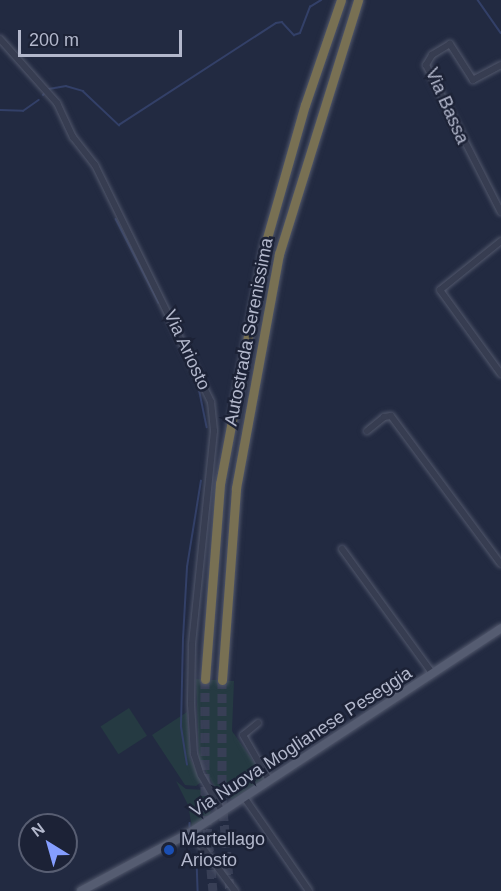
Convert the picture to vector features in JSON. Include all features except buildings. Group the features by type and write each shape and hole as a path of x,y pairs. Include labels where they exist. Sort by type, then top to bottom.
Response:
{"highway":[{"name":"Autostrada Serenissima","path":"205,679 220,484 265,244 305,105 341,0"},
{"name":"Autostrada Serenissima","path":"222,680 236,488 279,254 358,0"}],"main road":[{"name":"Via Nuova Moglianese Peseggia","path":"87,890 192,832 501,628"}],"street":[{"name":"Via Ariosto","path":"0,39 57,103 73,136 95,165 211,402 214,431 192,645 191,704 194,754 201,775 222,811"},
{"name":"Via Bassa","path":"501,64 473,80 450,44 432,55 426,65 501,212"},
{"path":"501,241 440,290 501,374"},
{"path":"368,431 384,417 391,416 501,564"},
{"path":"342,549 432,673"},
{"path":"258,723 243,735 269,780"},
{"path":"244,796 309,891"},
{"path":"192,832 235,891"}],"shaded area":[{"path":"196,679 234,681 232,731 265,778 233,799 219,795 199,759"},
{"path":"129,708 147,736 118,754 100,727"},
{"path":"187,712 190,758 201,782 196,786 185,785 152,735"},
{"path":"176,781 186,789 206,790 212,799 210,816 192,827 188,805"}],"waterway":[{"path":"49,89 66,86 83,91 119,125 276,23 282,22 294,35 300,33 310,7 321,0"},
{"path":"478,0 501,33"},
{"path":"0,110 23,111 39,100"},
{"path":"116,219 159,303"},
{"path":"198,383 207,427"},
{"path":"187,765 181,726 183,639 187,567 201,481"},
{"path":"190,823 190,828"},
{"path":"197,860 198,891"}],"tunnel":[{"path":"205,679 205,802 213,891"},
{"path":"222,680 222,798 230,891"}],"place":[{"name":"Martellago Ariosto","path":"169,850"}]}
